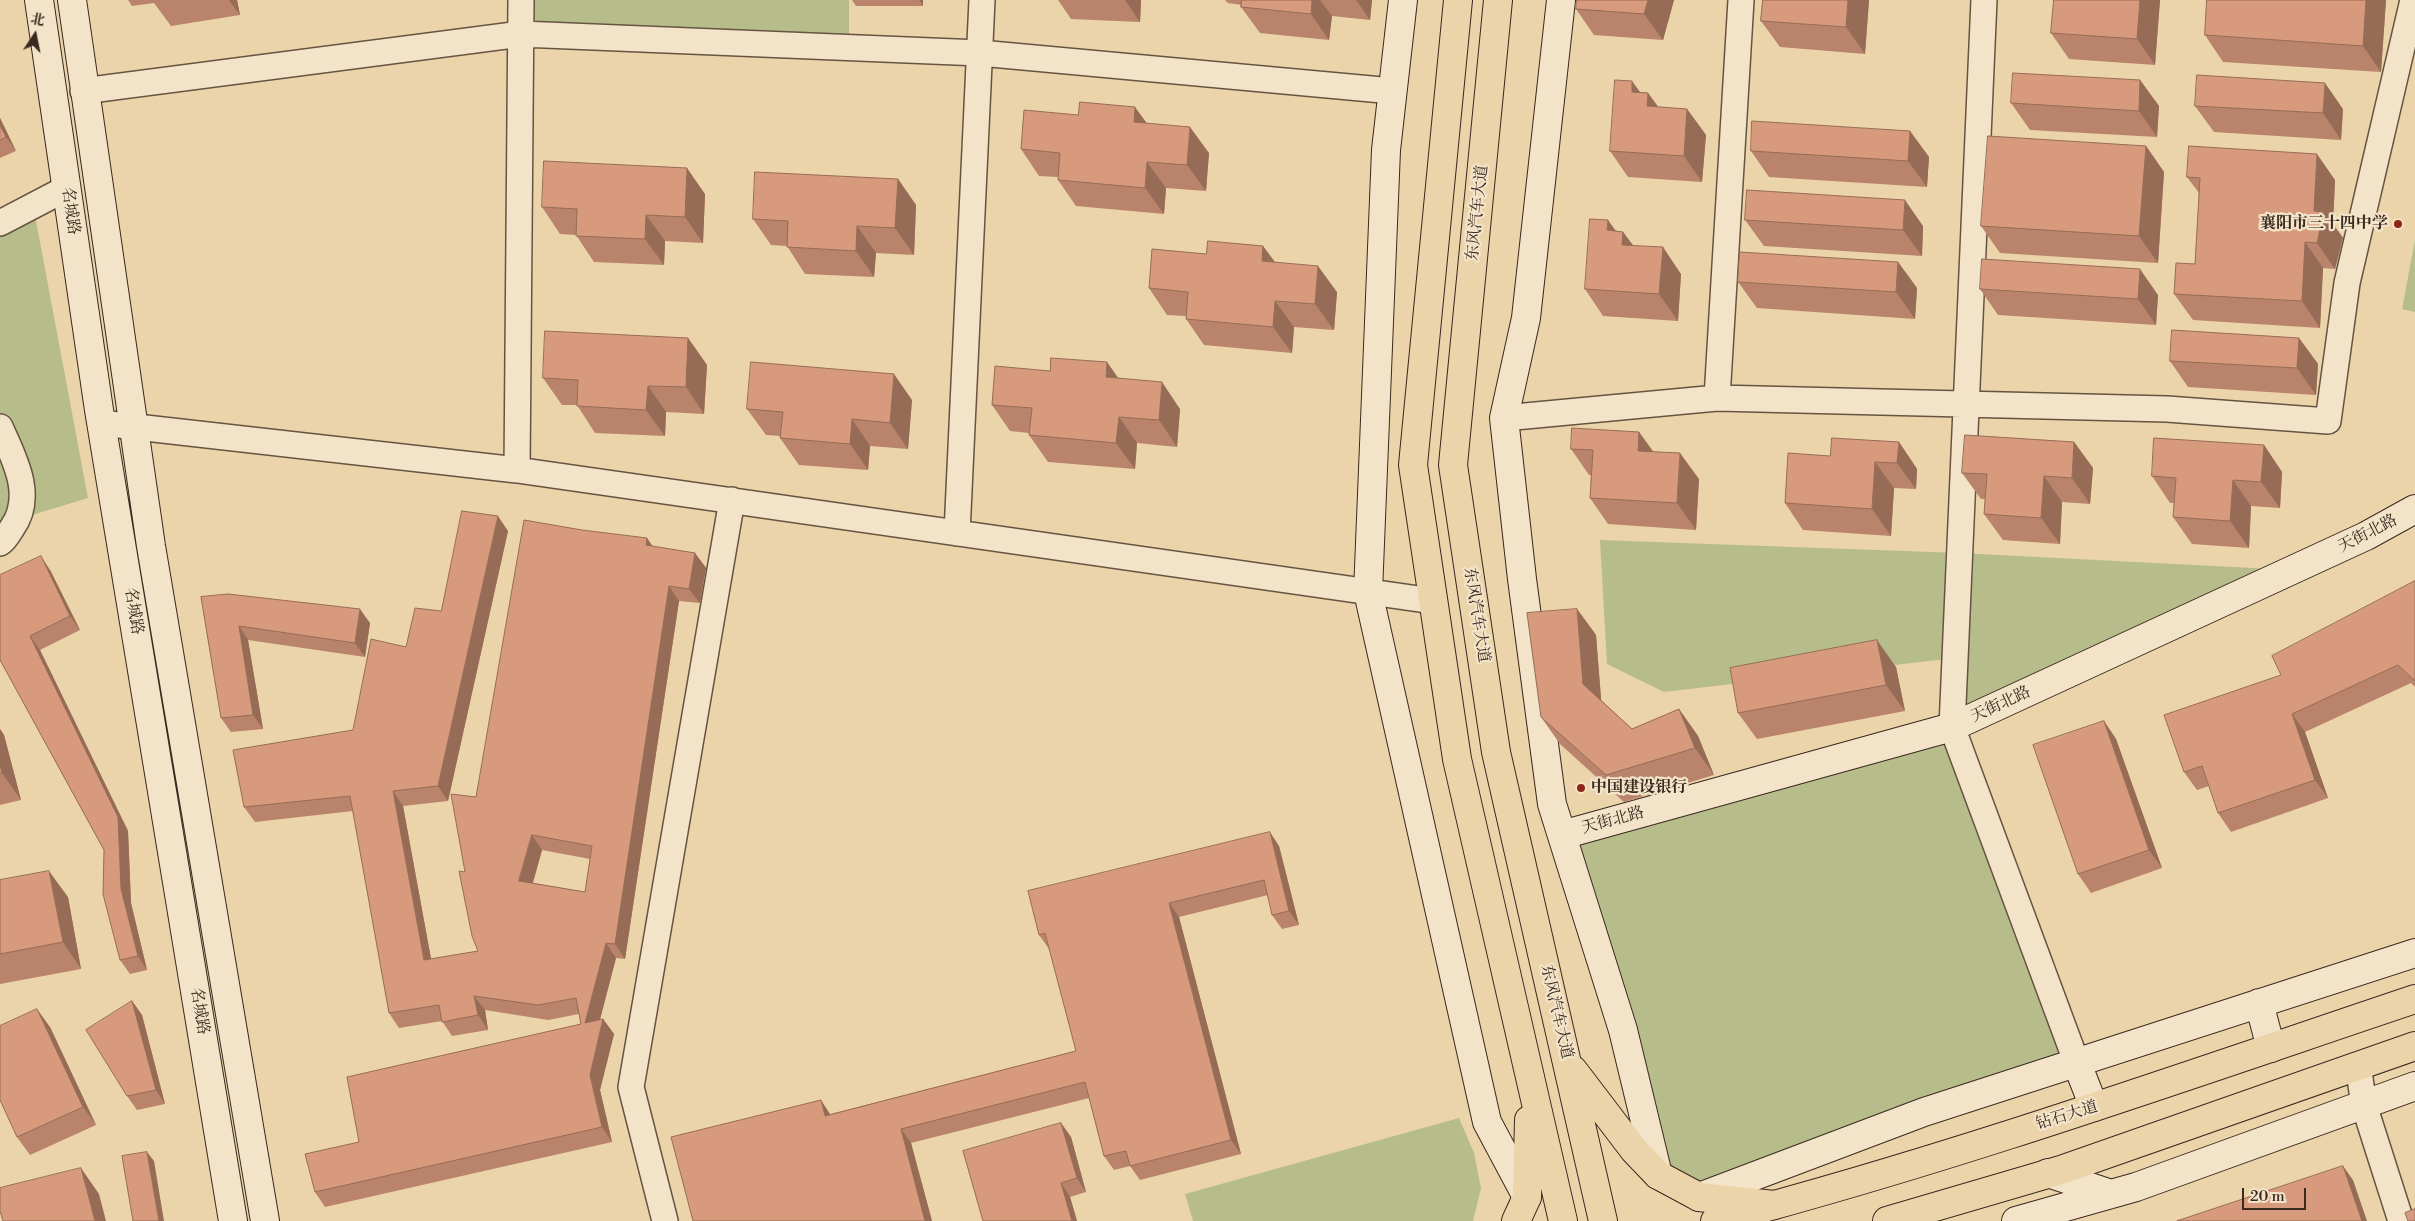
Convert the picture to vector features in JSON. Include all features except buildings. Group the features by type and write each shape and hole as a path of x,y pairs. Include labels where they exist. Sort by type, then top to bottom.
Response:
{"main road":[{"path":"1458,0 1413,465 1457,759 1563,1221"},
{"name":"东风汽车大道","path":"1498,0 1453,465 1496,752 1603,1221"},
{"name":"钻石大道","path":"1715,1221 1775,1205 2094,1108 2415,999"},
{"path":"1886,1221 2048,1173 2415,1046"},
{"path":"1568,1063 1634,1150 1658,1175 1699,1197 1775,1205"},
{"path":"1516,1221 1527,1196 1530,1081"}],"street":[{"name":"名城路","path":"39,0 101,423 233,1221"},
{"name":"名城路","path":"72,0 83,91 152,556 265,1221"},
{"path":"517,470 521,0"},
{"path":"958,533 982,0"},
{"path":"1403,0 1386,150 1368,592 1487,1122 1527,1196"},
{"path":"1561,0 1526,318 1504,418 1522,579 1551,794 1623,1030 1658,1175"},
{"path":"1717,398 1741,0"},
{"path":"1984,0 1952,727 2094,1108"},
{"path":"1504,418 1717,398 2167,409 2328,421 2347,283 2413,0"},
{"path":"83,91 522,34 980,53 1393,91"},
{"path":"0,223 67,188"},
{"path":"101,423 517,470 1434,601"},
{"path":"0,427 16,463 23,489 19,519 0,544"},
{"path":"665,1221 631,1086 732,500"},
{"name":"天街北路","path":"1562,835 1952,727 2366,536 2415,510"},
{"path":"1699,1197 1924,1112 2076,1061 2415,953"},
{"path":"2259,1003 2271,1048"},
{"path":"2358,1065 2364,1104 2402,1221"},
{"path":"2016,1221 2112,1194 2415,1086"},
{"path":"2048,1173 2112,1194"}],"green space":[{"path":"521,0 849,0 849,48 521,34"},
{"path":"33,205 88,498 19,519 0,543 0,223"},
{"path":"2415,240 2415,312 2402,309"},
{"path":"1600,540 1960,553 2292,570 1953,727 2076,1061 1699,1197 1658,1175 1562,835 1952,727 1955,658 1664,692 1607,664"},
{"path":"1459,1118 1474,1153 1481,1188 1473,1221 1193,1221 1185,1194"}],"place":[{"name":"襄阳市三十四中学","path":"2398,224"},
{"name":"中国建设银行","path":"1581,788"}]}
